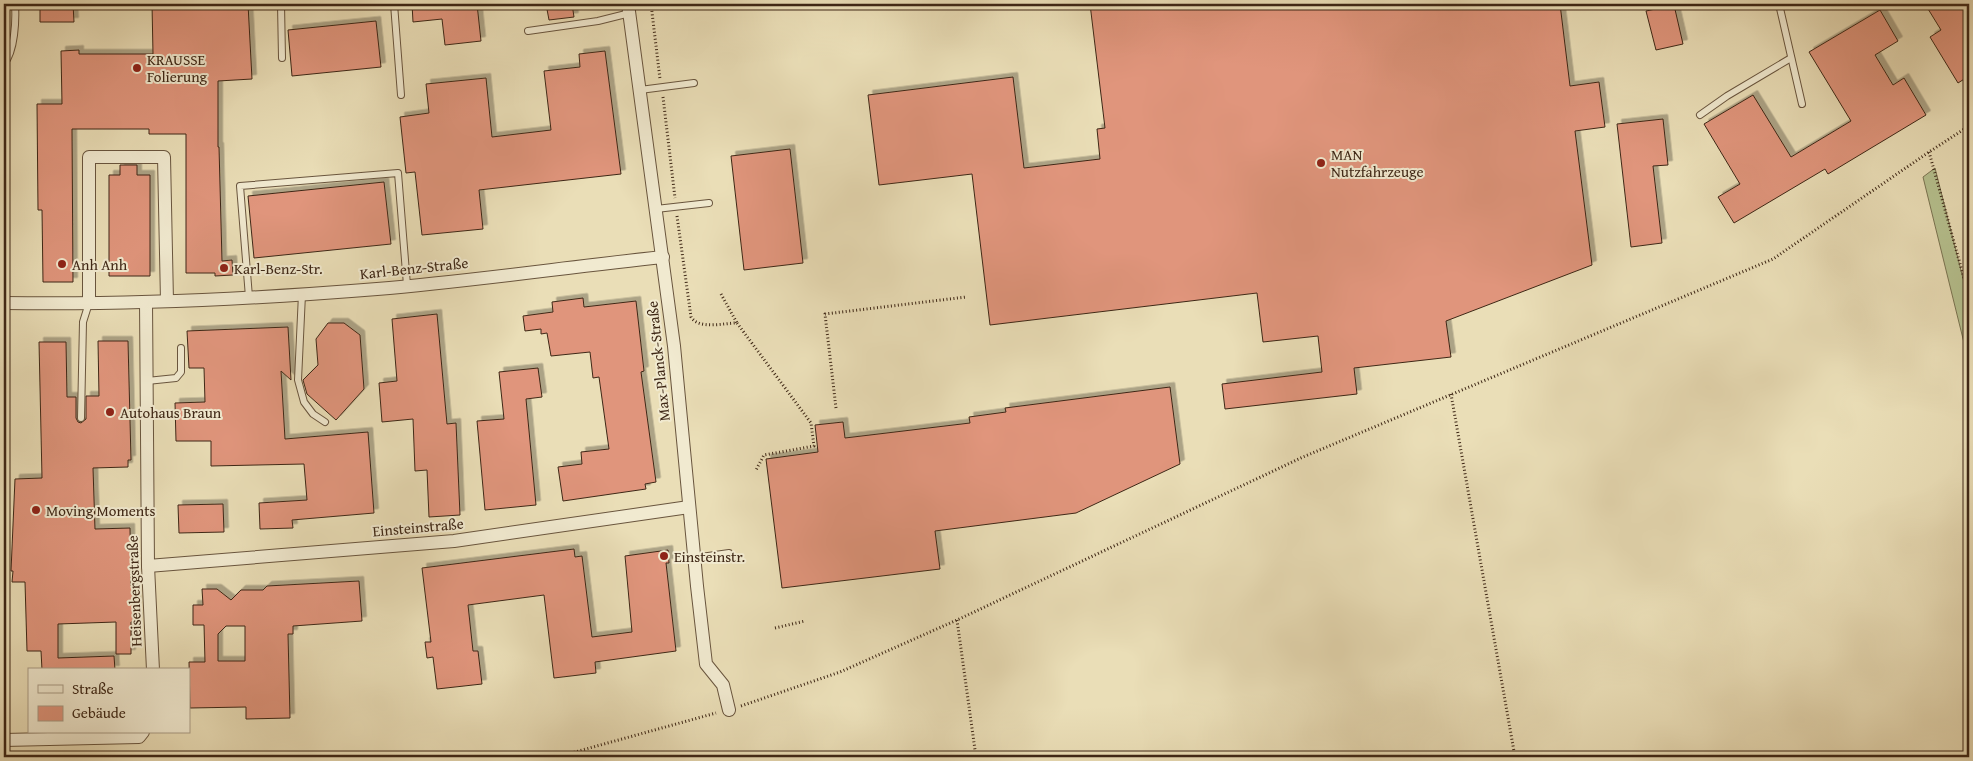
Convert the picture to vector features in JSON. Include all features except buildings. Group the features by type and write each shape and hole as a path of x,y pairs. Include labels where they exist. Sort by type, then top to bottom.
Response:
{"street":[{"name":"Max-Planck-Straße","path":"629,8 674,346 706,664 723,685 729,710"},
{"path":"89,302 89,157 164,156 167,301"},
{"name":"Karl-Benz-Straße","path":"4,303 146,302 302,294 407,285 663,257"},
{"name":"Heisenbergstraße","path":"146,302 148,566 153,668"},
{"name":"Einsteinstraße","path":"148,566 454,541 689,507"},
{"path":"4,740 139,737 141,734"}],"lane":[{"path":"4,64 9,57 16,19 15,4"},
{"path":"281,4 282,58"},
{"path":"394,4 401,95"},
{"path":"1779,4 1802,104"},
{"path":"528,31 598,21 629,8"},
{"path":"1700,115 1727,96 1791,58"},
{"path":"640,90 694,83"},
{"path":"250,297 240,186 398,172 407,285"},
{"path":"656,209 709,203"},
{"path":"302,294 298,380 304,402 313,414 325,422"},
{"path":"81,418 83,322 89,302"},
{"path":"147,381 176,378 181,372 181,348"},
{"path":"694,558 729,554"}],"path":[{"path":"651,4 691,317 694,322 701,324 738,323"},
{"path":"557,757 729,710 840,672 957,620 1303,457 1773,259 1969,126"},
{"path":"1929,152 1969,296"},
{"path":"720,294 738,323 811,423 814,446 764,455 756,470"},
{"path":"836,408 825,314 966,297"},
{"path":"1451,394 1515,757"},
{"path":"957,620 976,757"},
{"path":"775,628 805,622"}],"green space":[{"path":"1935,168 1969,302 1969,363 1923,177"}],"place":[{"name":"KRAUSSE Folierung","path":"137,68"},
{"name":"MAN Nutzfahrzeuge","path":"1321,163"},
{"name":"Anh Anh","path":"62,264"},
{"name":"Karl-Benz-Str.","path":"224,268"},
{"name":"Autohaus Braun","path":"110,412"},
{"name":"Moving Moments","path":"36,510"},
{"name":"Einsteinstr.","path":"664,556"}]}
